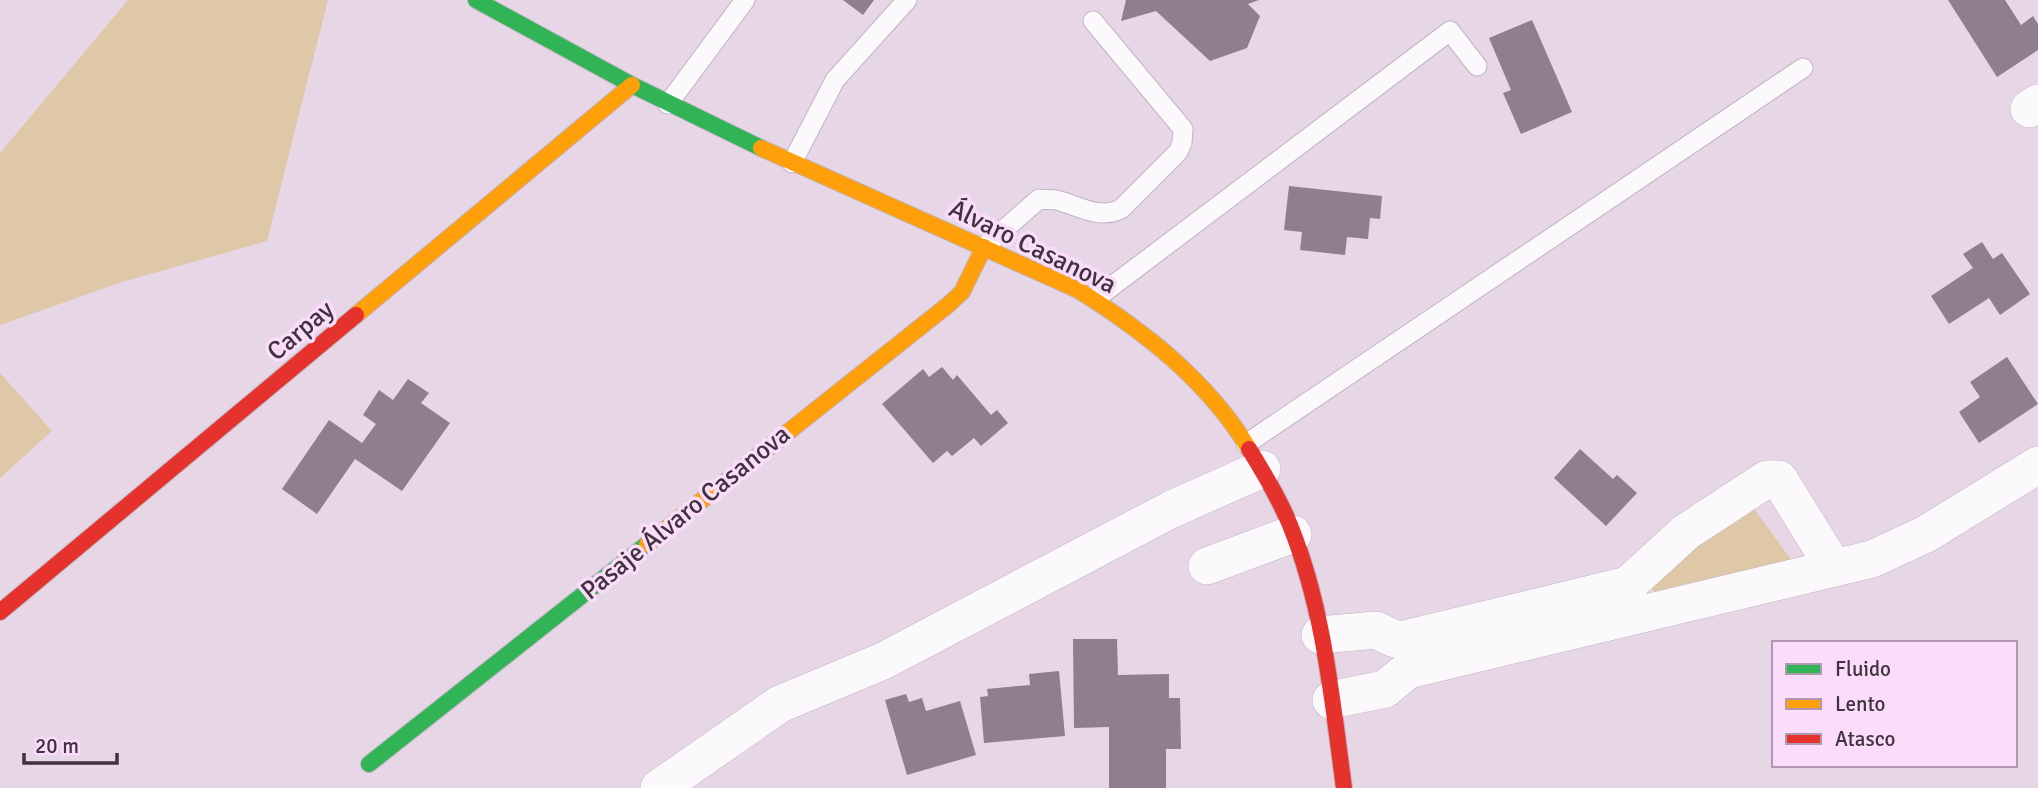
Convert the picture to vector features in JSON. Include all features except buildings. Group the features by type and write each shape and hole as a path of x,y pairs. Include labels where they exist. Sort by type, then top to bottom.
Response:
{"street":[{"name":"Álvaro Casanova","path":"475,0 668,104 792,163 1095,299 1173,357 1216,403 1254,456 1293,534 1305,568 1320,635 1344,788"},
{"name":"Carpay","path":"0,612 632,85"},
{"name":"Pasaje Álvaro Casanova","path":"369,764 948,305 962,292 984,247"},
{"path":"659,788 780,704 883,661 1170,510 1254,456"},
{"path":"1320,635 1376,629 1395,639 1405,639 1834,568 1872,559 1926,534 2038,465"},
{"path":"1331,700 1385,689 1408,670 1637,599 1686,532 1767,479 1779,479 1834,568"},
{"path":"1207,566 1293,534"}],"lane":[{"path":"668,104 745,0"},
{"path":"792,163 835,80 907,0"},
{"path":"984,247 1039,199 1055,200 1079,209 1110,214 1121,209 1178,152 1183,129 1093,21"},
{"path":"1095,299 1450,31 1477,66"},
{"path":"1254,456 1803,68"}],"shaded area":[{"path":"128,0 328,0 267,241 122,282 0,325 0,153"},
{"path":"0,373 52,431 0,478"},
{"path":"1750,503 1792,561 1658,597 1647,582"}],"traffic: fast":[{"path":"476,0 632,85 761,148"},
{"path":"369,764 647,544"}],"traffic: slow":[{"path":"356,315 632,85"},
{"path":"761,148 1078,290 1173,359 1214,401 1249,449"},
{"path":"647,544 948,305 962,292 984,247"}],"traffic: jam":[{"path":"0,612 356,315"},
{"path":"1249,449 1286,515 1311,589 1331,688 1344,788"}]}
